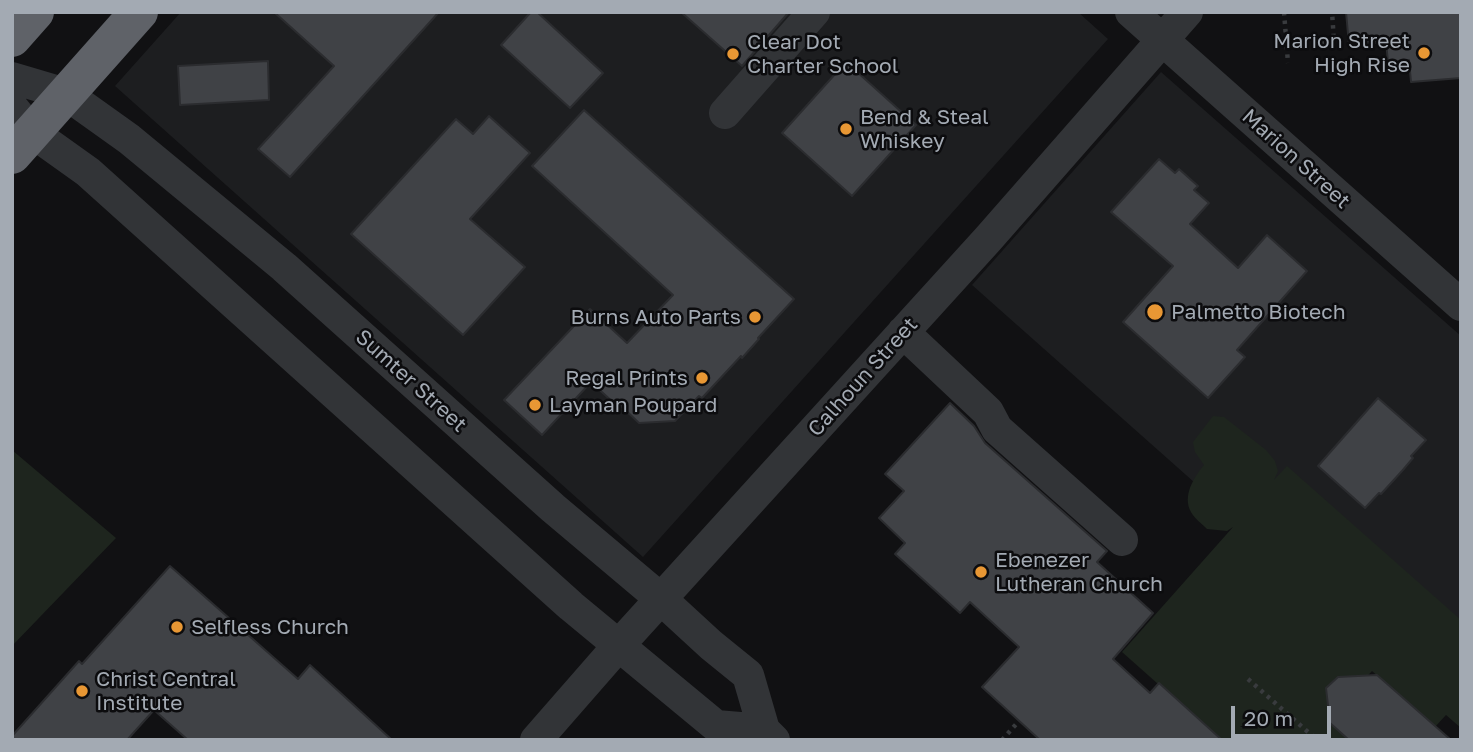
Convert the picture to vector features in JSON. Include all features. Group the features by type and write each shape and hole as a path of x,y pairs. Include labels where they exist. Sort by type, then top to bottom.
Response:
{"highway":[{"path":"12,38 35,12"},
{"path":"19,131 66,94 139,12"}],"street":[{"path":"725,113 814,12"},
{"name":"Marion Street","path":"1131,12 1461,305"},
{"name":"Calhoun Street","path":"536,740 1056,162 1187,12"},
{"name":"Sumter Street","path":"12,78 66,94 129,139 284,267 553,508 748,675 769,735 716,726 520,560 88,172 19,131"},
{"path":"903,332 988,412 997,429 1122,541"}],"path":[{"path":"1284,12 1288,63"},
{"path":"1287,45 1334,41 1332,12"},
{"path":"1248,679 1317,740"},
{"path":"1002,740 1019,721"}],"shaded area":[{"path":"181,12 1078,12 1108,39 643,557 115,86"},
{"path":"1161,72 1461,336 1461,625 1248,530 972,285"},
{"path":"1213,416 1224,417 1266,450 1275,461 1278,471 1274,480 1287,466 1461,620 1461,728 1446,715 1435,727 1372,671 1362,682 1355,676 1338,677 1327,688 1335,712 1327,721 1349,740 1221,740 1122,652 1233,527 1227,531 1207,529 1194,516 1189,506 1190,487 1204,465 1195,452 1193,442"},
{"path":"12,450 116,538 12,646"}],"building":[{"path":"274,12 439,12 290,177 258,149 334,66"},
{"path":"531,12 537,12 603,73 570,108 501,45"},
{"path":"681,12 789,12 742,66"},
{"name":"Marion Street High Rise","path":"1346,12 1461,12 1461,78 1411,82 1409,60 1388,62 1386,42 1349,45"},
{"path":"268,61 269,100 180,105 178,66"},
{"path":"846,62 916,125 852,196 782,133"},
{"path":"584,110 794,299 742,358 741,356 702,398 699,396 675,421 639,423 591,382 542,435 504,400 590,309 627,343 673,295 532,166"},
{"path":"489,116 530,153 470,219 525,267 463,335 351,234 456,119 473,134"},
{"path":"1159,159 1175,173 1179,169 1198,186 1194,190 1209,203 1190,224 1238,268 1267,235 1307,271 1237,350 1245,357 1208,398 1123,322 1173,266 1111,212"},
{"path":"1378,398 1426,440 1402,471 1365,508 1318,466"},
{"name":"Ebenezer Lutheran Church","path":"950,403 974,426 985,443 1107,551 1097,562 1153,613 1113,659 1150,693 1159,683 1222,740 1040,740 982,687 1019,647 970,602 960,613 895,554 905,543 879,518 904,491 885,474"},
{"name":"Selfless Church","path":"170,566 298,679 310,665 392,740 188,740 154,710 127,740 12,740 12,736 79,661 82,664"},
{"path":"1377,675 1451,740 1349,740 1330,723 1326,688 1338,677"}],"place":[{"name":"Marion Street High Rise","path":"1424,53"},
{"name":"Clear Dot Charter School","path":"733,54"},
{"name":"Bend & Steal Whiskey","path":"846,129"},
{"name":"Palmetto Biotech","path":"1155,312"},
{"name":"Burns Auto Parts","path":"755,317"},
{"name":"Regal Prints","path":"702,378"},
{"name":"Layman Poupard","path":"535,405"},
{"name":"Ebenezer Lutheran Church","path":"981,572"},
{"name":"Selfless Church","path":"177,627"},
{"name":"Christ Central Institute","path":"82,691"}]}
